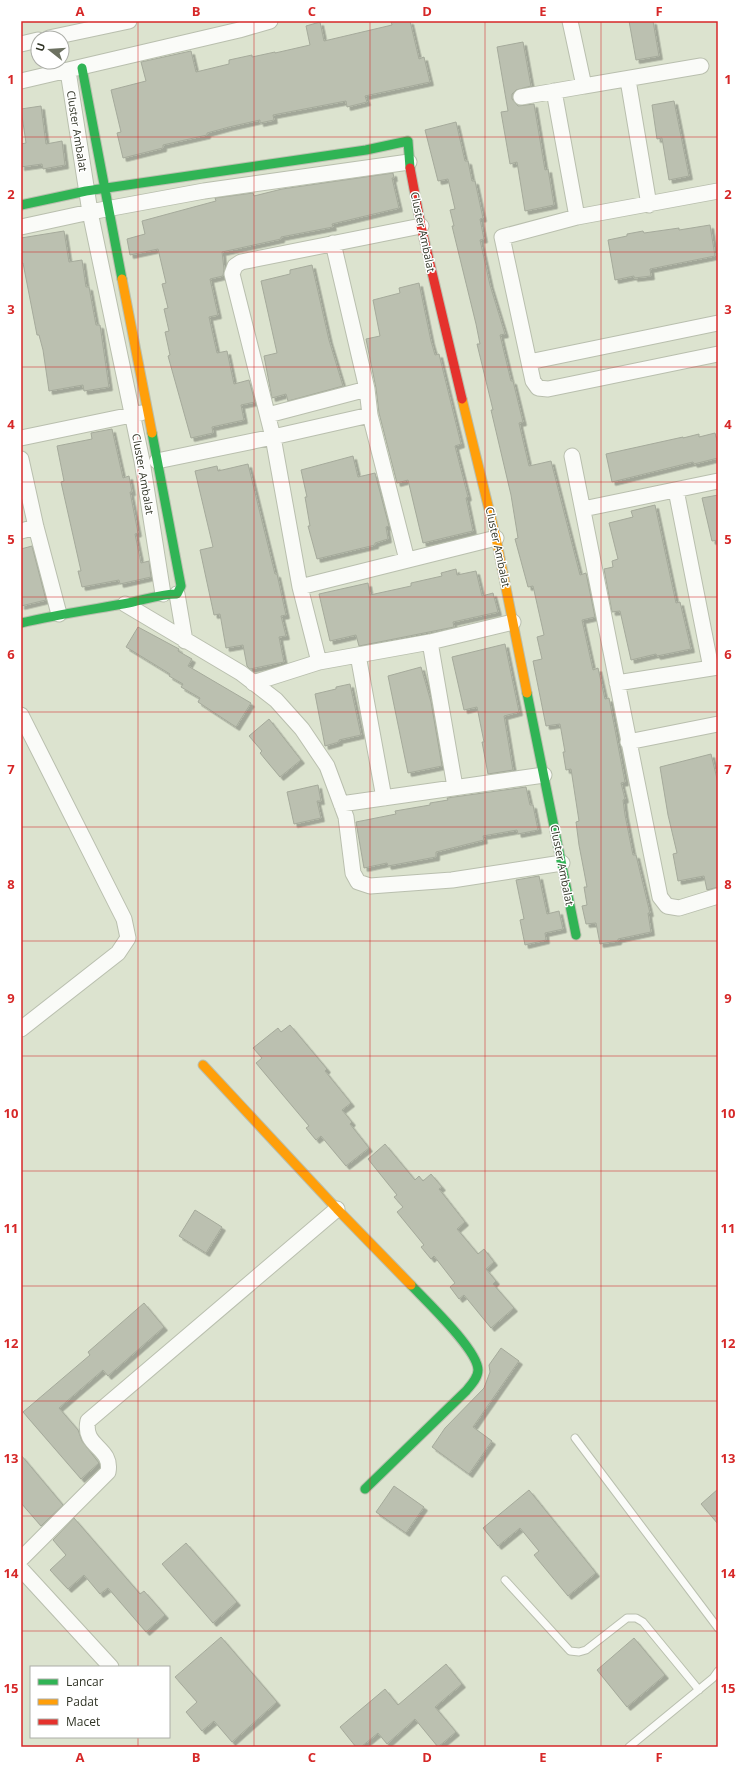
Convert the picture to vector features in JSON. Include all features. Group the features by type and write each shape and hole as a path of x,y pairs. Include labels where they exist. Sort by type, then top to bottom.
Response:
{"street":[{"path":"70,33 127,21"},
{"path":"21,81 270,21"},
{"path":"570,21 584,86"},
{"path":"521,97 628,80 701,66"},
{"path":"21,623 59,614 124,604 170,594 181,586 106,188 75,69"},
{"name":"Cluster Ambalat","path":"75,69 86,191 90,212 131,414 170,594 185,641"},
{"path":"628,80 648,205"},
{"path":"554,91 578,217"},
{"name":"Cluster Ambalat","path":"21,205 86,191 366,150 408,141 409,162 420,226 496,538 576,935"},
{"path":"21,227 110,208 204,191 409,162"},
{"path":"718,191 578,217 502,237 533,380 538,388 548,389 718,354"},
{"path":"319,662 300,587 273,437 232,274 235,266 241,262 420,226"},
{"path":"333,243 367,389 370,415 407,560"},
{"path":"529,362 718,323"},
{"path":"268,415 367,389"},
{"path":"21,438 148,411"},
{"path":"157,461 370,415"},
{"path":"572,456 660,897 667,906 679,908 718,896"},
{"path":"21,459 36,528 59,614"},
{"path":"583,509 718,481"},
{"path":"617,683 715,667 676,490"},
{"path":"21,531 36,528"},
{"path":"300,587 496,538"},
{"path":"124,604 241,673 276,700 302,729 327,766 346,817 353,873 358,882 370,886 452,880 562,863"},
{"path":"253,683 319,662 430,642 513,622"},
{"path":"430,642 455,787"},
{"path":"358,655 384,798"},
{"path":"21,715 124,919 128,938 118,954 21,1029"},
{"path":"628,742 718,724"},
{"path":"341,804 544,775"},
{"path":"202,1065 454,1330 470,1351 478,1368 475,1380 466,1391 365,1489"},
{"path":"21,1559 108,1472 110,1465 108,1457 89,1438 86,1430 88,1422 337,1208"},
{"path":"21,1569 110,1666"}],"lane":[{"path":"575,1438 718,1628"},
{"path":"505,1580 570,1651 579,1652 586,1650 627,1618 636,1618 643,1622 699,1690"},
{"path":"629,1747 713,1678 718,1670"}],"building":[{"path":"391,21 410,21 419,59 424,57 430,82 365,96 367,102 347,107 346,101 273,115 274,120 260,123 260,120 229,127 207,133 207,135 163,145 163,148 123,158 117,133 121,132 111,90 146,81 141,62 191,51 196,72 229,64 229,60 252,55 252,57 275,53 310,45 306,26 320,22 324,41 392,25"},
{"path":"629,21 653,21 659,56 636,60"},
{"path":"523,42 531,86 516,90 512,94 512,99 518,106 534,104 545,170 548,169 554,205 525,211 517,162 510,164 501,112 508,111 497,47"},
{"path":"674,101 689,176 669,180 662,138 657,139 652,105"},
{"path":"41,106 46,144 62,141 65,165 43,169 42,164 21,167 21,144 26,143 21,109"},
{"path":"456,122 465,161 468,161 472,181 475,181 483,218 480,219 484,239 480,240 490,285 505,334 500,335 523,422 519,423 529,466 551,461 580,575 586,573 595,617 582,620 593,670 598,668 605,699 609,698 625,782 621,783 625,799 623,800 625,815 633,855 636,855 650,913 648,913 651,932 618,939 618,941 600,944 596,923 586,924 582,906 587,905 584,887 587,887 579,845 576,822 579,821 571,769 566,770 563,752 565,752 560,724 546,726 533,661 542,659 537,637 544,635 533,586 528,587 515,539 518,538 511,495 477,344 480,344 476,324 452,226 454,226 450,210 455,209 448,179 438,181 425,130"},
{"path":"393,173 394,178 392,178 399,208 332,224 333,227 281,237 281,239 222,252 224,269 223,276 210,279 218,315 209,317 217,353 227,351 234,384 249,380 255,402 241,405 244,420 212,427 213,433 191,438 168,356 170,355 165,332 169,331 164,309 168,308 162,284 166,283 158,249 130,255 127,239 145,234 142,221 216,201 215,198 253,193 254,196 282,189"},
{"path":"710,225 715,256 650,269 651,276 634,278 634,276 615,280 608,240 643,231 644,233 679,228 679,230"},
{"path":"64,231 69,262 82,260 86,287 89,287 96,325 100,325 109,387 84,391 83,385 49,391 43,350 39,335 37,335 23,263 21,263 21,238"},
{"path":"312,265 329,340 343,386 288,401 286,394 272,398 264,356 277,353 261,281 290,274 290,270"},
{"path":"419,283 431,341 435,355 439,354 461,444 455,446 468,497 466,498 473,531 423,543 408,480 397,483 379,413 376,388 366,339 380,336 373,300 400,293 399,288"},
{"path":"112,429 123,478 129,476 132,492 130,492 138,533 135,534 141,563 149,561 151,577 120,584 119,580 82,587 78,571 81,571 61,482 64,481 57,446 92,439 91,433"},
{"path":"715,433 718,444 718,458 694,464 693,462 612,482 606,454 683,437 699,434 699,437"},
{"path":"353,456 358,477 375,473 389,526 386,527 388,539 375,543 375,545 317,559 308,526 310,526 305,497 307,497 301,470"},
{"path":"248,464 275,574 277,574 286,615 281,616 286,636 279,637 284,662 250,669 247,666 243,645 226,648 220,614 214,615 200,550 213,547 195,471 217,466 218,471"},
{"path":"718,495 718,540 712,541 702,498"},
{"path":"655,505 676,603 680,602 691,649 657,656 656,654 631,660 620,611 612,612 604,569 613,567 612,561 618,559 609,523 633,517 631,511"},
{"path":"32,546 46,600 21,606 21,549"},
{"path":"456,569 457,575 476,571 482,596 493,593 498,612 453,622 454,627 359,646 356,635 330,641 319,594 368,583 370,595 411,586 411,583 442,576 441,573"},
{"path":"138,627 179,649 178,651 192,659 188,666 251,703 236,727 198,702 200,698 181,687 183,684 169,676 170,674 126,647"},
{"path":"505,644 519,712 504,716 513,770 488,774 482,742 484,742 477,707 464,710 452,657"},
{"path":"421,667 431,702 442,766 408,773 388,676"},
{"path":"350,684 361,735 339,740 339,742 325,746 315,694"},
{"path":"269,719 301,760 280,777 260,753 262,751 249,736"},
{"path":"711,754 718,783 718,887 707,890 704,876 678,881 673,854 677,853 668,815 660,767"},
{"path":"318,785 321,801 317,801 321,818 294,824 287,792"},
{"path":"526,787 530,805 533,805 538,830 518,834 517,830 483,836 484,840 436,852 436,857 388,866 387,863 364,868 356,822 396,814 395,811 430,805 430,803 448,800 447,798"},
{"path":"539,876 547,914 559,911 563,929 545,933 546,940 525,945 520,920 524,919 516,880"},
{"path":"290,1025 327,1069 325,1071 351,1103 342,1110 352,1122 350,1124 369,1148 346,1166 321,1136 316,1140 306,1128 309,1126 256,1063 262,1058 253,1048 278,1028 281,1032"},
{"path":"385,1144 415,1180 419,1176 423,1181 431,1174 442,1187 439,1189 465,1222 457,1229 478,1254 484,1249 494,1262 486,1269 496,1281 493,1284 514,1308 491,1328 464,1295 459,1299 450,1287 455,1283 434,1256 431,1259 421,1247 424,1245 397,1212 403,1207 394,1197 397,1195 368,1159"},
{"path":"195,1210 222,1227 206,1253 179,1236"},
{"path":"144,1303 164,1327 108,1376 103,1370 59,1408 78,1430 82,1441 99,1463 81,1479 23,1412 90,1355 88,1352"},
{"path":"501,1348 519,1361 473,1427 492,1441 469,1474 432,1447 445,1428 484,1388 490,1372 489,1365"},
{"path":"21,1455 63,1505 41,1526 21,1503"},
{"path":"394,1486 424,1507 406,1533 376,1512"},
{"path":"718,1489 718,1524 701,1504"},
{"path":"529,1490 596,1573 568,1596 534,1555 539,1551 520,1528 498,1546 483,1528"},
{"path":"74,1518 140,1594 144,1591 165,1615 146,1632 108,1588 100,1594 84,1575 68,1589 50,1570 66,1555 53,1540"},
{"path":"186,1543 237,1602 213,1623 162,1564"},
{"path":"221,1637 277,1702 232,1742 214,1721 202,1731 186,1712 197,1702 175,1677"},
{"path":"634,1638 665,1675 627,1707 597,1670"},
{"path":"446,1664 462,1684 435,1707 456,1732 438,1747 415,1719 387,1744 378,1733 361,1747 356,1747 340,1727 385,1689 398,1705"}],"traffic: fast":[{"path":"82,68 122,279"},
{"path":"21,205 86,191 366,150 408,141 410,168"},
{"path":"21,623 130,603 157,596 177,594 181,586 152,433"},
{"path":"527,693 576,935"},
{"path":"365,1489 466,1391 478,1373 476,1361 470,1350 450,1326 411,1285"}],"traffic: slow":[{"path":"122,279 152,433"},
{"path":"462,399 496,538 527,693"},
{"path":"203,1065 337,1209 411,1285"}],"traffic: jam":[{"path":"410,168 421,226 462,399"}]}
